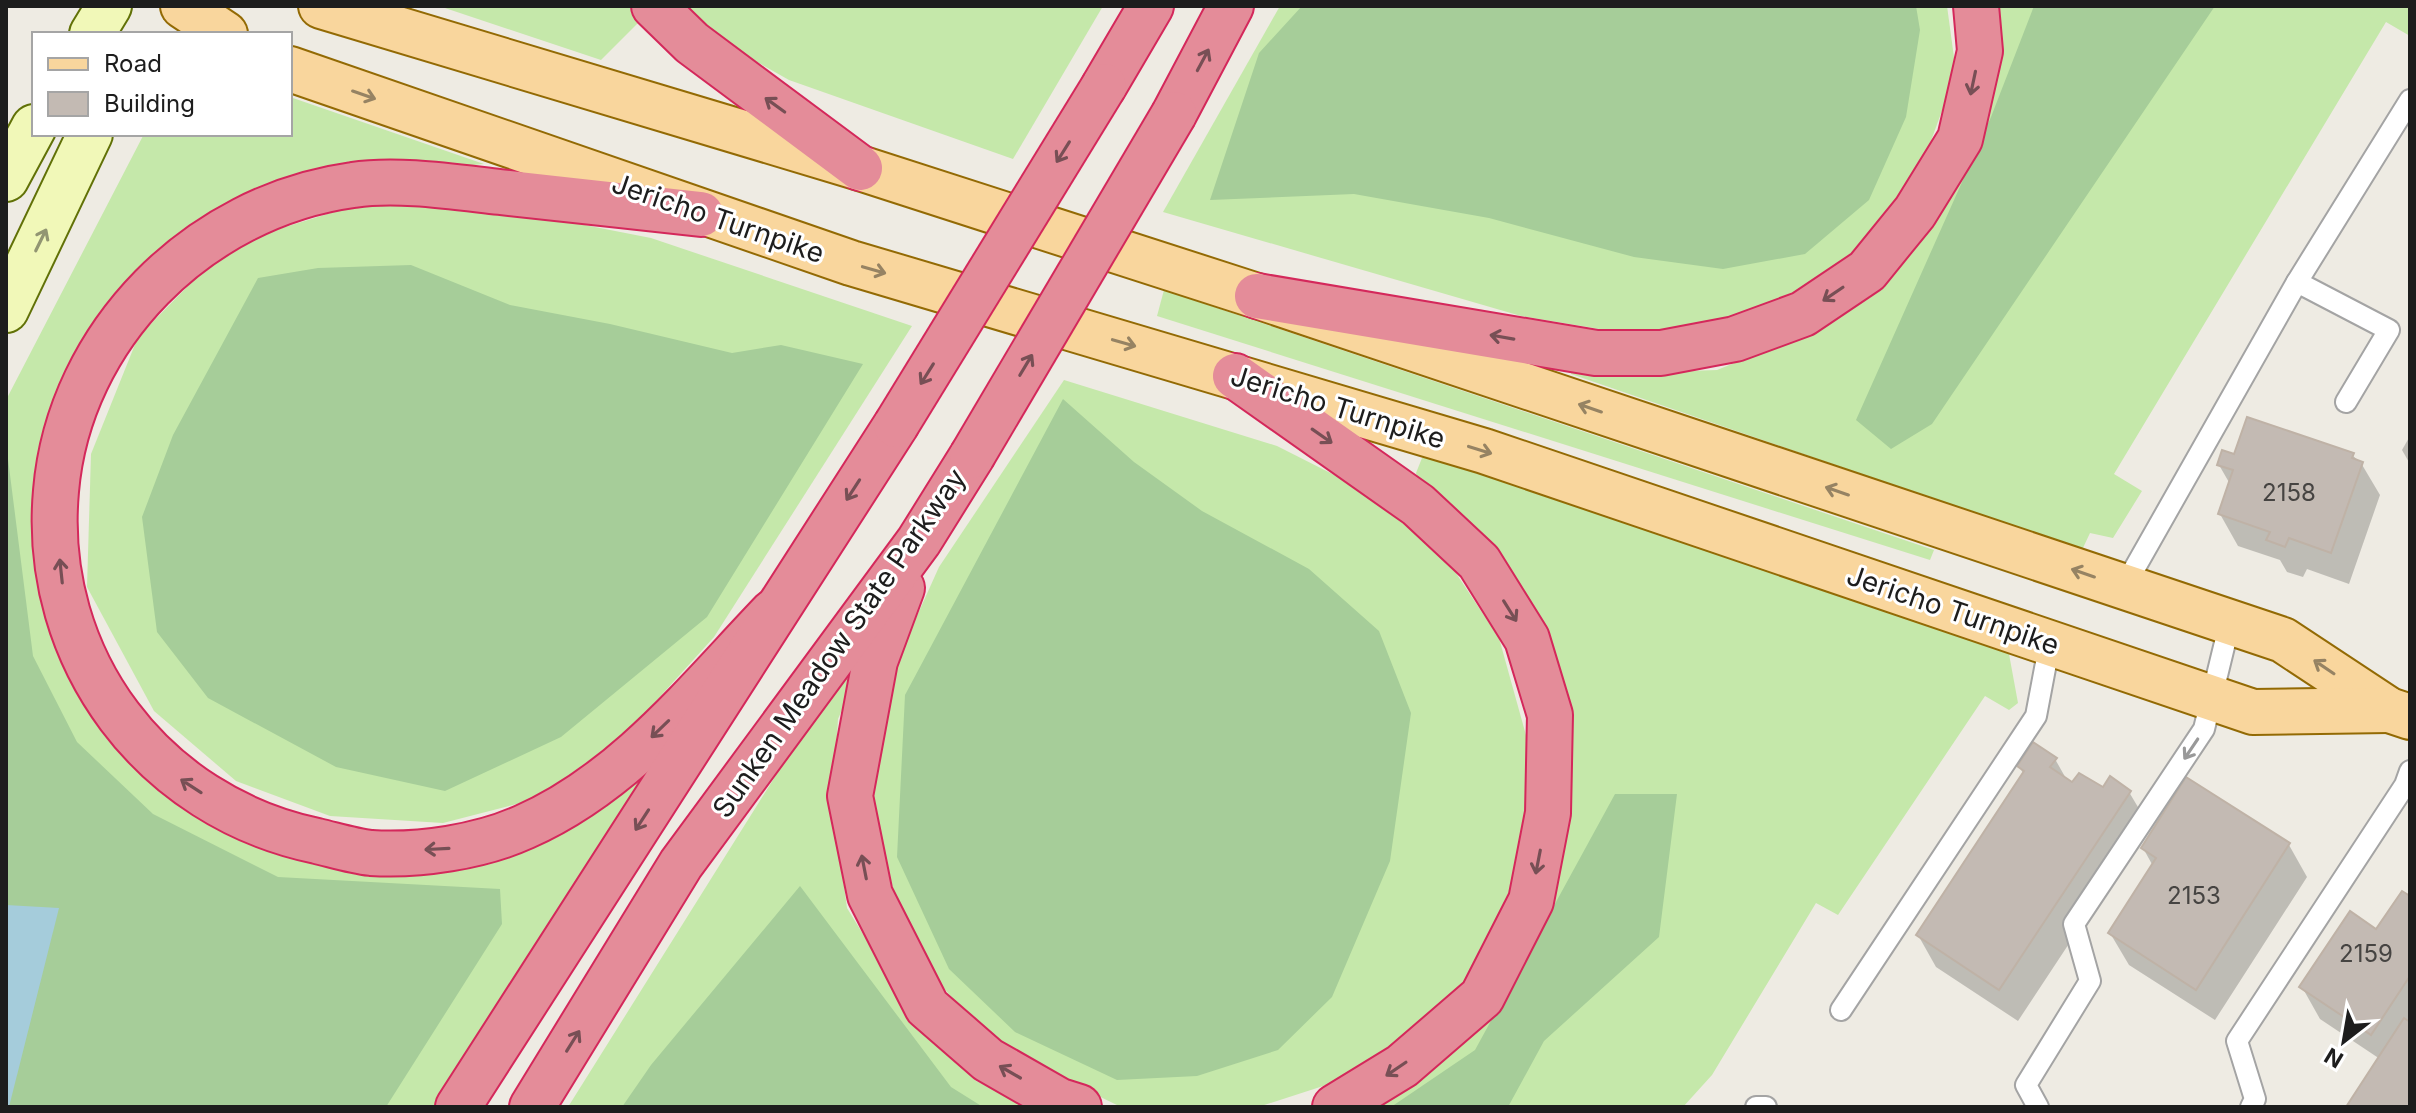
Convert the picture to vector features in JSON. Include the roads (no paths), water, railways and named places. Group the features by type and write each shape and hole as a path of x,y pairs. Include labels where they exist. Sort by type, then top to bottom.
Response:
{"highway":[{"path":"654,6 692,43 860,168"},
{"path":"458,1107 773,612 896,425 1151,6"},
{"name":"Sunken Meadow State Parkway","path":"532,1107 681,864 919,541 1174,114 1231,6"},
{"path":"1257,296 1596,353 1661,353 1735,339 1803,314 1867,271 1915,212 1960,139 1980,51 1976,6"},
{"path":"701,214 451,187 355,184 262,210 218,232 178,260 137,301 105,349 80,398 64,444 55,494 63,594 75,641 98,688 132,733 173,774 227,809 285,835 371,853 451,849 523,828 595,788 663,727 773,612"},
{"path":"1235,376 1418,505 1479,562 1527,639 1550,715 1548,813 1531,901 1482,997 1402,1066 1335,1107"},
{"path":"919,541 875,661 850,796 870,895 927,1007 988,1060 1060,1101 1079,1107"}],"main road":[{"path":"93,32 109,6"},
{"path":"116,32 122,6"},
{"path":"183,6 222,32"},
{"name":"Jericho Turnpike","path":"321,6 860,168 1257,296 2283,640 2400,713"},
{"name":"Jericho Turnpike","path":"292,70 701,214 851,263 1484,451 2253,712 2400,713"},
{"path":"6,179 32,131"},
{"path":"6,310 89,136"}],"lane":[{"path":"2124,587 2297,282 2410,100"},
{"path":"2297,282 2389,330 2346,402"},
{"path":"2038,1107 2026,1085 2090,981 2074,924 2204,729 2230,622"},
{"path":"1841,1010 2036,716 2050,642"},
{"path":"2251,1107 2255,1099 2237,1041 2405,785 2410,771"},
{"path":"1756,1107 1766,1107"}],"water":[{"path":"6,905 59,908 9,1107 6,1107"}]}
